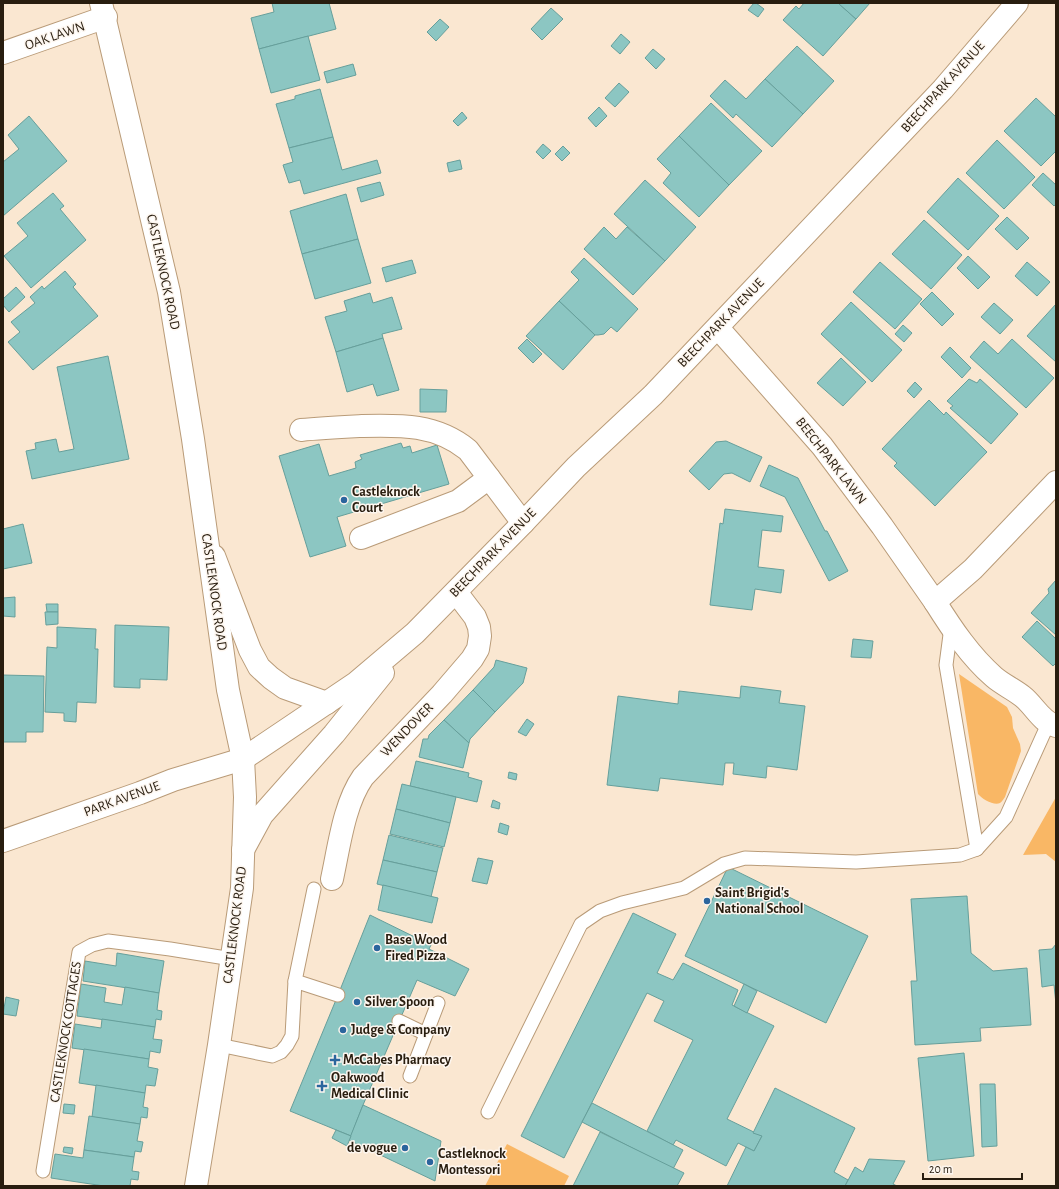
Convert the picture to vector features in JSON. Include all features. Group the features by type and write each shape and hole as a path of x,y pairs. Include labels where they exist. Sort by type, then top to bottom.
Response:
{"street":[{"name":"BEECHPARK AVENUE","path":"243,758 356,683 415,633 576,467 653,395 718,328 943,89 1013,4"},
{"name":"OAK LAWN","path":"3,53 104,10"},
{"name":"CASTLEKNOCK ROAD","path":"104,10 169,292 193,439 228,690 243,758 245,797 242,888 219,1045 196,1186"},
{"name":"BEECHPARK LAWN","path":"718,328 822,446 882,526 969,651 982,666 1022,696 1052,725"},
{"path":"301,430 396,425 422,428 445,435 457,441 468,450 523,523"},
{"path":"360,538 458,501 489,478"},
{"path":"935,602 973,569 1056,482"},
{"path":"206,536 244,636 259,667 285,688 327,703"},
{"name":"WENDOVER","path":"323,884 356,786 442,694 472,659 478,649 480,636 479,626 475,617 456,592"},
{"name":"BEECHPARK AVENUE","path":"243,850 262,815 334,734 415,633"},
{"name":"PARK AVENUE","path":"3,841 174,780 243,758"}],"lane":[{"path":"951,627 946,665 977,849"},
{"path":"488,1112 581,924 600,911 648,896 684,888 724,864 745,858 856,862 960,855 977,849 1006,817 1052,725"},
{"path":"219,1045 272,1056 281,1052 287,1044 292,1036 295,981 323,884"},
{"name":"CASTLEKNOCK COTTAGES","path":"42,1171 79,952 92,945 108,941 232,959"},
{"path":"295,981 338,996"},
{"path":"410,1076 438,1003"},
{"path":"399,1022 426,1034"}],"shaded area":[{"path":"959,674 1007,707 1012,717 1013,728 1020,744 1021,751 1005,797 1000,803 997,804 988,802 978,794"},
{"path":"1056,797 1056,862 1046,854 1023,855"},
{"path":"507,1144 569,1176 564,1186 485,1186"}],"building":[{"path":"272,3 329,3 336,29 259,49 251,18 274,12"},
{"path":"754,3 764,9 758,17 748,10"},
{"path":"804,3 838,3 856,19 823,56 783,20 796,6 799,9"},
{"path":"838,3 870,3 856,19"},
{"path":"551,8 563,19 542,40 531,29"},
{"path":"440,19 449,27 436,41 427,32"},
{"path":"621,34 630,42 620,54 611,46"},
{"path":"308,36 320,80 271,93 259,49"},
{"path":"797,46 834,81 803,114 765,79"},
{"path":"653,49 665,59 656,69 645,58"},
{"path":"353,64 356,75 327,83 324,72"},
{"path":"765,79 803,114 772,147 736,114 733,118 710,96 725,80 746,99"},
{"path":"619,83 629,92 615,107 605,98"},
{"path":"320,89 333,137 289,148 276,104 295,99 295,96"},
{"path":"1036,98 1056,117 1056,151 1041,166 1004,131"},
{"path":"711,103 762,151 729,185 679,136"},
{"path":"599,107 607,116 596,127 588,118"},
{"path":"462,112 467,118 458,126 453,121"},
{"path":"29,116 67,161 3,216 3,162 19,149 8,135"},
{"path":"679,136 729,185 699,217 663,183 671,173 657,159"},
{"path":"333,137 342,170 377,160 381,173 304,194 300,180 289,183 283,165 293,162 289,148"},
{"path":"997,140 1035,177 1004,209 966,173"},
{"path":"543,144 551,151 543,159 536,152"},
{"path":"563,146 570,153 562,161 555,154"},
{"path":"460,160 462,169 449,172 447,163"},
{"path":"1043,173 1056,185 1056,204 1054,206 1032,185"},
{"path":"958,178 999,216 968,250 927,212"},
{"path":"645,180 696,227 665,261 614,214"},
{"path":"380,182 384,195 361,202 357,188"},
{"path":"53,193 64,206 60,209 86,240 31,288 4,256 28,236 17,223"},
{"path":"346,194 358,239 302,254 290,211"},
{"path":"1007,217 1029,238 1017,250 995,229"},
{"path":"924,220 962,255 931,289 892,254"},
{"path":"604,227 616,239 627,227 665,261 633,295 584,249"},
{"path":"358,239 371,283 315,299 302,254"},
{"path":"968,256 990,277 978,289 957,268"},
{"path":"584,258 638,309 617,332 611,327 604,334 595,335 559,301 579,280 571,272"},
{"path":"412,260 416,273 386,282 382,268"},
{"path":"880,262 922,299 895,329 853,292"},
{"path":"1027,262 1050,282 1037,296 1015,276"},
{"path":"65,271 76,284 73,287 98,316 33,370 8,342 20,332 11,322 35,303 30,297 42,286 44,289"},
{"path":"16,287 25,297 9,312 3,305 3,299"},
{"path":"932,292 954,314 942,326 920,304"},
{"path":"370,293 373,303 392,297 402,329 382,334 383,338 336,352 325,317 347,311 344,301"},
{"path":"559,301 595,335 563,370 526,336"},
{"path":"851,302 902,350 872,382 821,334"},
{"path":"994,303 1013,320 1000,334 981,317"},
{"path":"1056,304 1056,362 1027,336"},
{"path":"903,325 912,333 904,342 895,334"},
{"path":"383,338 399,390 377,396 373,384 347,392 336,352"},
{"path":"527,339 542,354 533,363 518,348"},
{"path":"1012,339 1054,378 1026,408 970,357 984,341 998,354"},
{"path":"950,347 971,368 962,378 941,357"},
{"path":"108,356 129,459 32,479 26,451 36,449 35,443 56,439 59,452 74,449 57,367"},
{"path":"841,358 866,382 843,406 817,383"},
{"path":"969,379 977,383 980,379 1018,414 991,444 950,408 953,406 947,401"},
{"path":"915,382 922,389 914,398 907,391"},
{"path":"420,389 447,390 446,412 420,412"},
{"path":"929,400 944,415 946,412 987,452 935,506 894,466 897,463 882,449"},
{"path":"726,441 762,457 750,482 732,473 724,474 709,490 689,471 716,442"},
{"name":"Castleknock Court","path":"401,443 403,448 410,446 412,453 437,445 449,484 337,517 346,546 310,557 279,456 319,444 329,476 356,468 355,462 362,459 360,455"},
{"path":"769,465 798,478 825,531 827,531 848,571 829,581 785,497 760,486"},
{"path":"725,509 783,516 781,532 762,530 758,567 784,570 781,593 755,589 752,610 710,605 720,523 723,524"},
{"path":"23,524 32,563 3,569 3,529"},
{"path":"1056,580 1056,635 1031,613 1049,593 1048,589"},
{"path":"15,597 15,617 3,616 3,598"},
{"path":"46,604 58,604 58,612 47,612"},
{"path":"45,612 58,612 58,624 46,625"},
{"path":"1037,621 1056,639 1056,663 1053,666 1022,637"},
{"path":"115,625 169,627 167,680 140,679 140,688 114,687"},
{"path":"57,627 96,629 95,649 98,649 96,703 77,702 76,722 64,721 64,713 45,712 47,647 57,648"},
{"path":"853,639 873,641 871,658 851,657"},
{"path":"496,660 527,668 523,683 495,712 473,690 494,667"},
{"path":"3,675 44,676 43,732 26,732 26,742 3,742"},
{"path":"741,686 781,691 779,703 805,706 797,770 767,766 766,778 733,774 734,763 725,763 723,785 660,778 658,791 607,785 618,696 678,704 679,691 740,698"},
{"path":"473,690 495,712 470,739 469,743 444,720"},
{"path":"527,719 534,724 526,736 518,732"},
{"path":"444,720 469,743 463,768 419,757 423,739 428,739 429,735"},
{"path":"416,761 469,773 468,777 482,781 477,802 410,786"},
{"path":"509,772 517,774 516,780 508,778"},
{"path":"402,784 456,797 450,823 396,809"},
{"path":"493,800 500,803 499,809 491,807"},
{"path":"396,809 450,823 444,847 390,834"},
{"path":"500,823 509,826 507,835 498,832"},
{"path":"389,835 443,848 437,872 383,860"},
{"path":"478,858 493,861 487,884 472,881"},
{"path":"383,860 437,872 431,897 377,884"},
{"path":"728,867 868,936 826,1023 685,956"},
{"path":"383,885 438,898 432,923 378,910"},
{"path":"967,896 971,953 993,971 1027,968 1031,1025 980,1028 981,1041 915,1045 911,981 917,981 911,899"},
{"path":"633,913 676,934 657,973 673,980 683,963 738,990 732,1005 774,1026 727,1119 762,1136 754,1151 738,1143 726,1166 676,1140 673,1145 647,1131 693,1040 654,1021 664,1001 647,993 564,1158 521,1136"},
{"path":"370,915 431,945 429,949 469,969 455,996 417,980 351,1136 290,1111"},
{"path":"1056,944 1056,1004 1054,985 1042,987 1039,950 1052,949"},
{"path":"117,953 164,961 159,993 83,981 85,961 116,966"},
{"path":"81,984 106,988 104,1002 122,1005 125,987 159,993 157,1010 162,1011 161,1020 156,1019 155,1027 77,1016"},
{"path":"744,984 757,991 747,1013 734,1006"},
{"path":"6,997 19,1000 16,1016 3,1014"},
{"path":"102,1019 155,1027 153,1039 162,1040 160,1053 150,1051 149,1059 72,1048 75,1024 101,1028"},
{"path":"84,1049 149,1059 148,1067 158,1069 155,1086 146,1085 145,1093 79,1083"},
{"path":"964,1053 974,1156 928,1161 918,1058"},
{"path":"980,1084 995,1084 997,1146 982,1147"},
{"path":"96,1085 145,1093 143,1107 148,1108 147,1118 141,1117 140,1124 92,1117"},
{"path":"775,1088 855,1128 834,1172 848,1180 845,1186 727,1186 746,1147 754,1151 762,1136 753,1133"},
{"path":"592,1103 683,1150 673,1169 582,1122"},
{"path":"64,1104 75,1105 74,1114 63,1113"},
{"path":"363,1105 441,1141 435,1181 349,1140"},
{"path":"89,1116 140,1124 137,1141 143,1142 141,1152 135,1151 134,1157 84,1150"},
{"path":"336,1130 351,1136 347,1146 332,1138"},
{"path":"600,1132 684,1173 677,1186 573,1186"},
{"path":"64,1147 73,1148 72,1154 63,1152"},
{"path":"84,1150 134,1157 132,1171 139,1172 138,1180 131,1179 130,1186 104,1186 51,1178 55,1154 83,1158"},
{"path":"869,1159 905,1161 893,1184 897,1186 845,1186 855,1167 863,1172"}],"place":[{"name":"Castleknock Court","path":"344,500"},
{"name":"Saint Brigid's National School","path":"707,901"},
{"name":"Base Wood Fired Pizza","path":"377,948"},
{"name":"Silver Spoon","path":"357,1002"},
{"name":"Judge & Company","path":"343,1030"},
{"name":"McCabes Pharmacy","path":"335,1060"},
{"name":"Oakwood Medical Clinic","path":"322,1086"},
{"name":"de vogue","path":"405,1148"},
{"name":"Castleknock Montessori","path":"430,1162"}]}
